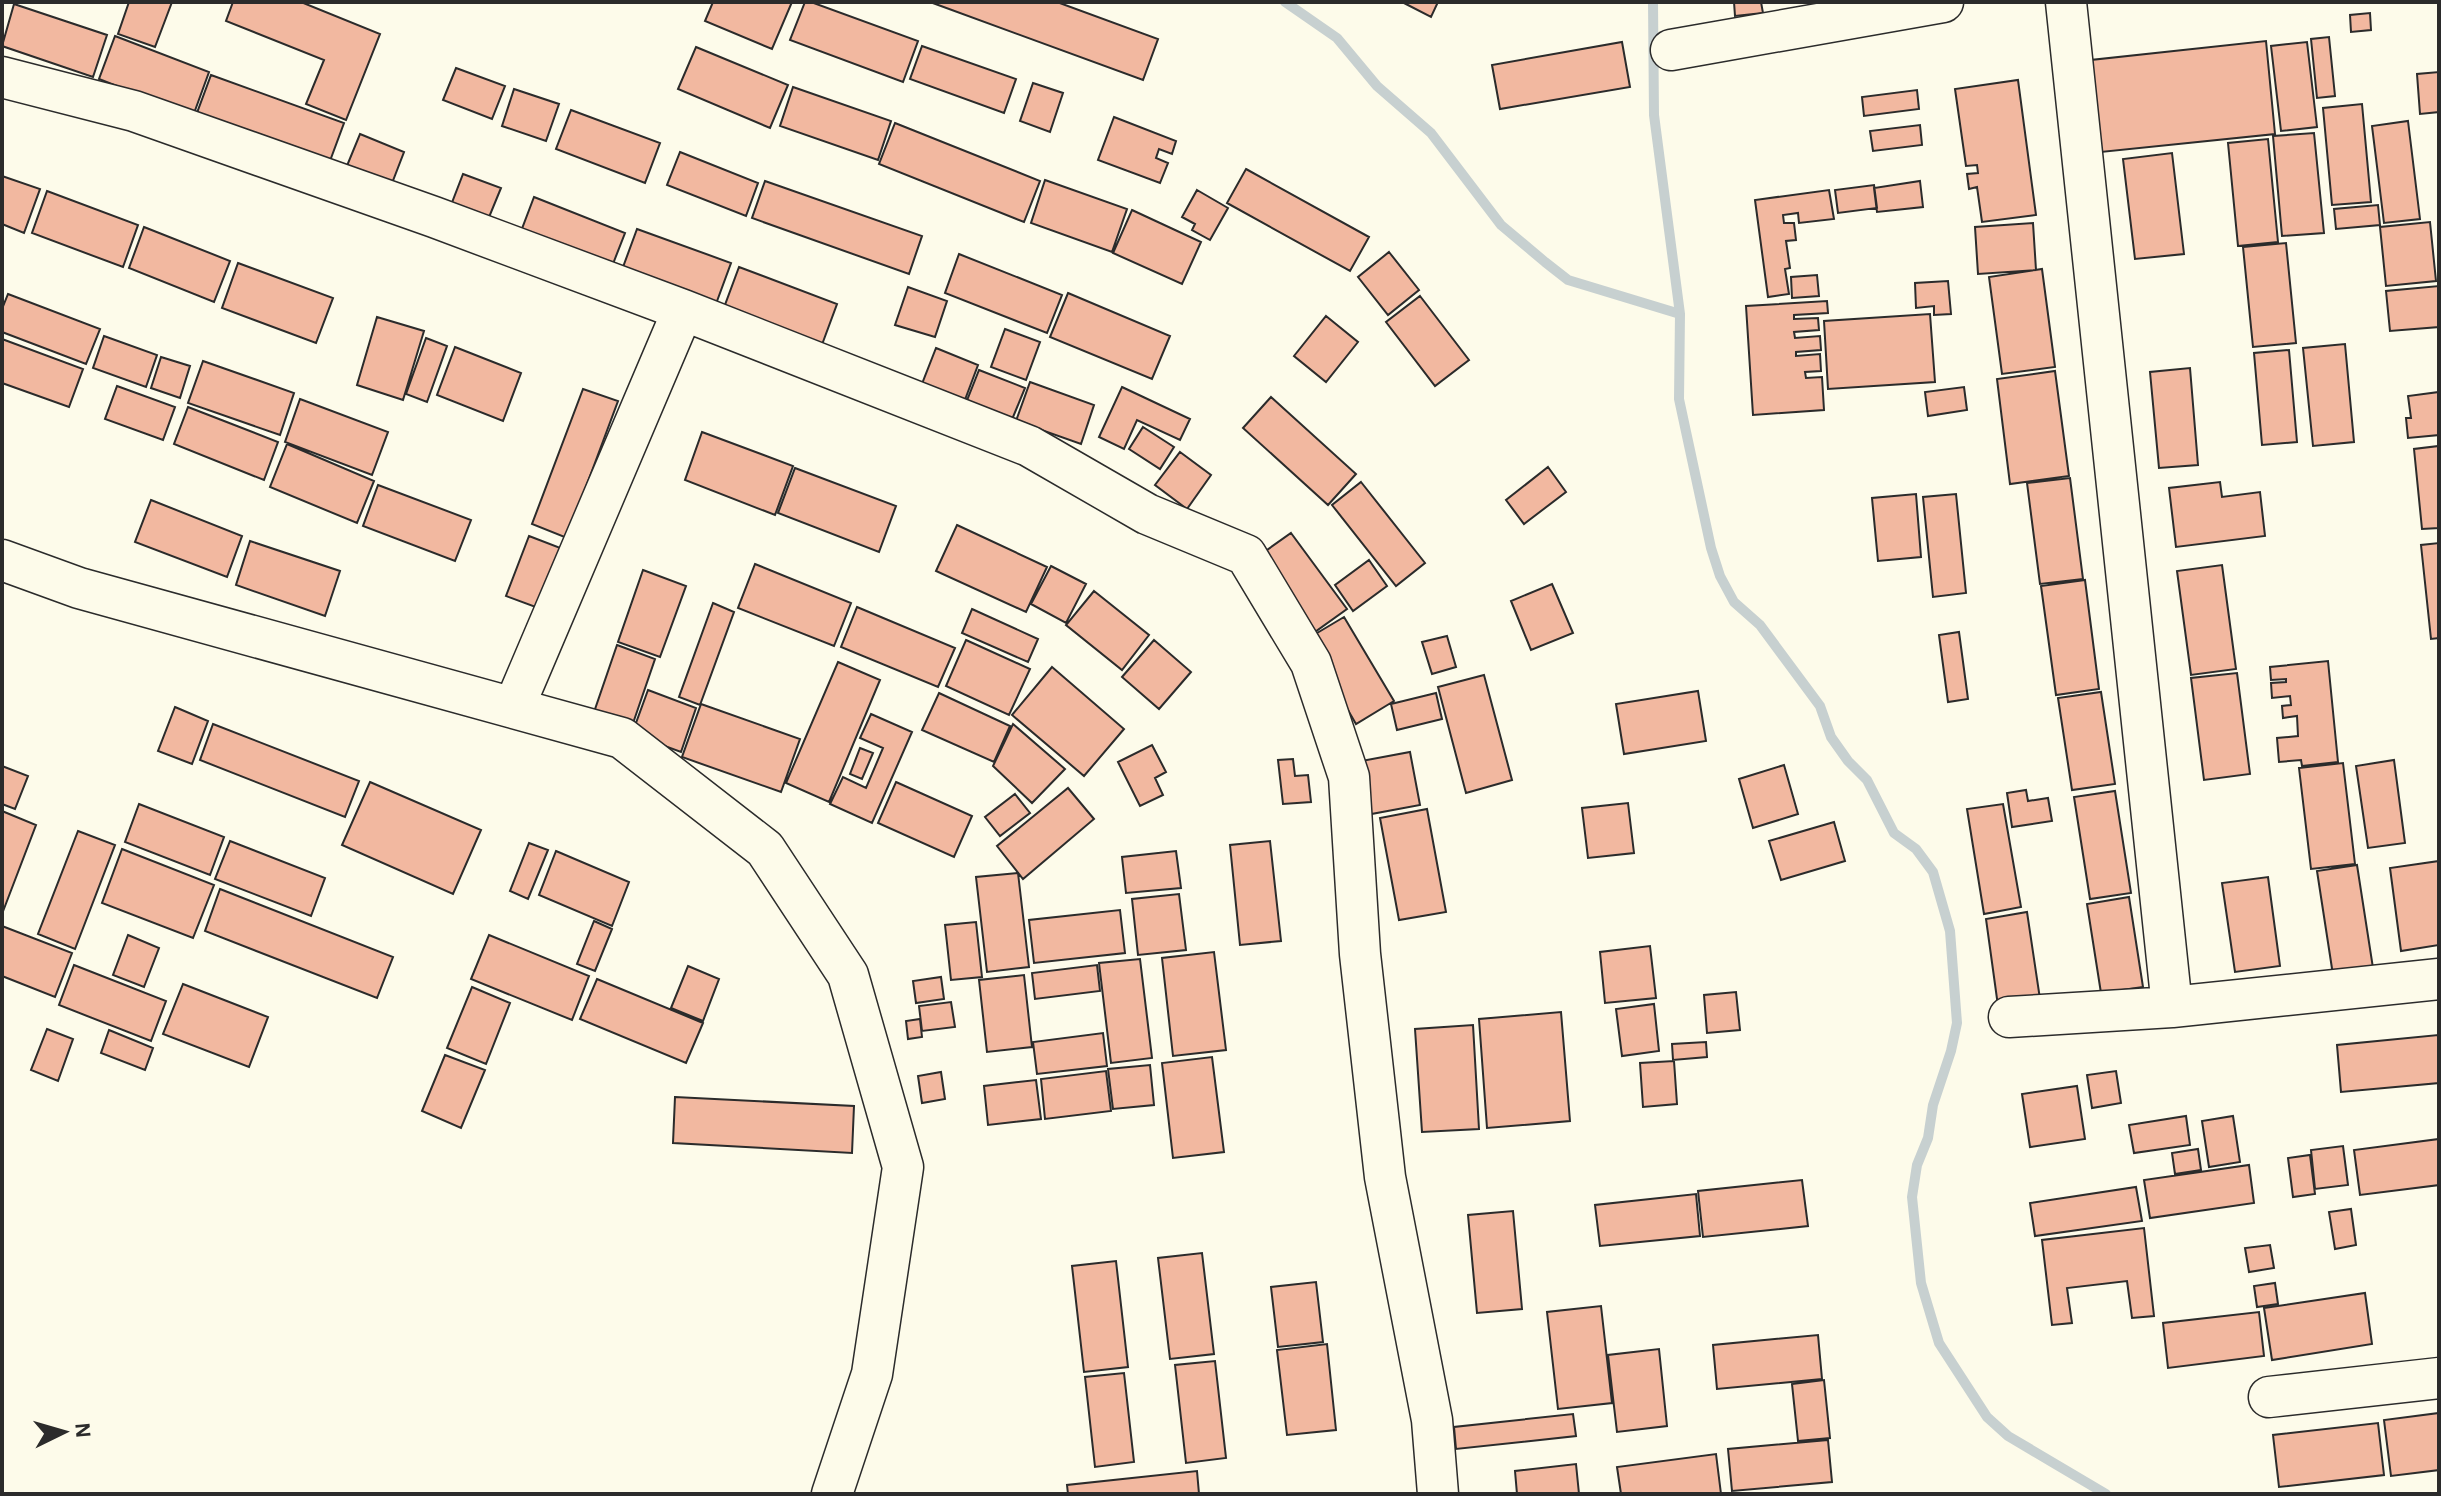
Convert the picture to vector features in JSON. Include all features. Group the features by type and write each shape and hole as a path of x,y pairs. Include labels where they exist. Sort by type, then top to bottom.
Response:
{"street":[{"path":"1671,50 1943,2"},
{"path":"2066,2 2172,1007"},
{"path":"2,77 134,111 434,217 683,310 1029,446 1147,514 1246,555 1311,663 1349,777 1360,954 1385,1177 1432,1420 1438,1494"},
{"path":"514,707 683,310"},
{"path":"2,560 79,588 622,738 765,849 848,975 903,1167 872,1374 844,1483"},
{"path":"2009,1017 2172,1007 2439,979"},
{"path":"2269,1397 2439,1378"}],"building":[{"path":"129,2 172,2 155,47 118,34"},
{"path":"233,2 301,2 380,34 346,120 306,104 324,60 226,21"},
{"path":"713,2 792,2 772,49 705,21"},
{"path":"805,2 918,41 903,82 790,40"},
{"path":"930,2 1057,2 1158,39 1143,80"},
{"path":"1402,2 1438,2 1431,17"},
{"path":"1734,2 1761,2 1763,13 1735,16"},
{"path":"14,4 107,35 93,77 2,46"},
{"path":"2370,13 2371,30 2351,32 2350,15"},
{"path":"115,36 209,72 193,116 99,79"},
{"path":"2329,37 2335,96 2317,98 2311,39"},
{"path":"2266,41 2275,134 2101,152 2091,60"},
{"path":"1622,42 1630,87 1500,109 1492,65"},
{"path":"2307,42 2317,127 2281,131 2271,46"},
{"path":"922,46 1016,79 1004,113 910,79"},
{"path":"696,47 788,85 770,128 678,89"},
{"path":"456,68 505,86 492,119 443,100"},
{"path":"2439,72 2439,112 2420,114 2417,74"},
{"path":"211,75 344,123 327,169 194,121"},
{"path":"2018,80 2036,215 1982,222 1977,187 1969,189 1967,174 1978,173 1977,165 1966,166 1955,89"},
{"path":"1033,83 1063,93 1050,132 1020,121"},
{"path":"793,87 891,121 878,160 780,126"},
{"path":"514,89 559,104 546,141 502,126"},
{"path":"1917,90 1919,109 1864,116 1862,97"},
{"path":"2362,104 2371,202 2332,205 2323,108"},
{"path":"571,110 660,143 645,183 556,149"},
{"path":"1114,117 1176,141 1172,154 1159,149 1156,158 1168,163 1160,183 1098,160"},
{"path":"2408,121 2420,219 2384,223 2372,126"},
{"path":"895,123 1040,181 1024,222 879,164"},
{"path":"1920,125 1922,145 1873,151 1870,131"},
{"path":"2314,133 2324,233 2282,236 2273,136"},
{"path":"360,134 404,152 389,191 344,173"},
{"path":"2268,139 2278,242 2238,246 2228,143"},
{"path":"680,152 758,183 746,216 667,185"},
{"path":"2172,153 2184,254 2135,259 2123,159"},
{"path":"1246,169 1369,237 1350,271 1227,203"},
{"path":"463,174 501,188 485,227 448,213"},
{"path":"2,176 40,189 24,233 2,224"},
{"path":"1045,180 1127,209 1112,252 1031,223"},
{"path":"765,181 922,236 909,274 752,218"},
{"path":"1920,181 1923,207 1877,212 1874,188"},
{"path":"1874,185 1877,208 1838,213 1835,190"},
{"path":"1197,190 1228,208 1210,240 1192,230 1195,224 1182,217"},
{"path":"1829,190 1834,219 1799,223 1798,213 1783,215 1784,223 1794,223 1796,240 1786,241 1790,268 1785,269 1789,294 1768,297 1755,200"},
{"path":"47,191 138,225 123,267 32,233"},
{"path":"534,197 625,233 611,269 520,234"},
{"path":"2378,205 2380,225 2336,229 2334,209"},
{"path":"1132,210 1201,242 1182,284 1113,253"},
{"path":"2430,222 2436,281 2386,286 2380,227"},
{"path":"2033,223 2036,270 1978,274 1975,227"},
{"path":"144,227 230,261 214,302 129,268"},
{"path":"637,229 731,263 713,312 619,278"},
{"path":"2286,243 2296,343 2253,347 2243,247"},
{"path":"1389,252 1419,290 1388,315 1358,277"},
{"path":"959,254 1062,295 1047,333 945,293"},
{"path":"238,263 333,298 316,343 222,308"},
{"path":"739,267 837,304 820,350 722,313"},
{"path":"2042,269 2055,367 2002,374 1989,277"},
{"path":"1817,275 1819,296 1792,298 1791,277"},
{"path":"1948,281 1951,314 1934,315 1934,306 1916,308 1915,283"},
{"path":"2439,286 2439,327 2390,331 2386,291"},
{"path":"908,287 947,301 935,337 895,325"},
{"path":"1068,293 1170,336 1152,379 1050,337"},
{"path":"8,294 100,329 86,364 2,332 2,309"},
{"path":"1420,296 1469,360 1435,386 1386,322"},
{"path":"1827,301 1828,313 1794,315 1794,319 1818,318 1819,330 1794,332 1795,338 1820,336 1821,350 1796,352 1796,356 1820,354 1821,371 1805,372 1806,378 1822,377 1824,410 1753,415 1746,306"},
{"path":"1930,314 1935,382 1828,389 1824,321"},
{"path":"1326,316 1358,342 1326,382 1294,356"},
{"path":"377,317 424,331 403,400 357,385"},
{"path":"1005,329 1040,342 1026,380 991,367"},
{"path":"104,336 157,355 146,387 93,368"},
{"path":"426,338 447,346 427,402 406,394"},
{"path":"2,339 83,369 69,407 2,383"},
{"path":"2345,344 2354,442 2313,446 2303,348"},
{"path":"455,347 521,373 503,421 437,395"},
{"path":"936,348 978,365 963,405 920,389"},
{"path":"2289,350 2297,442 2262,445 2254,353"},
{"path":"161,357 190,366 180,398 151,388"},
{"path":"203,361 294,393 280,435 188,403"},
{"path":"2190,368 2198,465 2159,468 2150,372"},
{"path":"979,370 1025,388 1011,422 966,403"},
{"path":"2055,371 2069,476 2010,484 1997,379"},
{"path":"1030,382 1094,405 1081,444 1016,421"},
{"path":"117,386 175,407 163,440 105,419"},
{"path":"1122,387 1190,419 1180,440 1137,420 1124,449 1099,437"},
{"path":"1964,387 1967,410 1928,416 1925,392"},
{"path":"583,389 618,401 567,538 532,524"},
{"path":"2439,392 2439,435 2408,438 2406,418 2411,418 2408,396"},
{"path":"1271,397 1356,474 1328,505 1243,428"},
{"path":"300,399 388,432 372,475 285,442"},
{"path":"188,407 278,442 264,480 174,444"},
{"path":"1143,427 1174,447 1160,469 1129,449"},
{"path":"702,432 793,466 775,515 685,480"},
{"path":"287,444 374,481 357,523 270,487"},
{"path":"2439,446 2439,528 2422,529 2414,449"},
{"path":"1180,452 1211,475 1187,509 1155,485"},
{"path":"1548,467 1566,492 1524,524 1506,500"},
{"path":"795,468 896,506 879,552 778,513"},
{"path":"2070,478 2083,579 2040,584 2027,483"},
{"path":"1361,482 1425,563 1396,586 1332,505"},
{"path":"2220,482 2222,497 2260,492 2265,536 2176,547 2169,488"},
{"path":"378,485 471,520 455,561 363,526"},
{"path":"1916,494 1921,557 1878,561 1872,498"},
{"path":"1956,494 1966,593 1933,597 1923,497"},
{"path":"151,500 242,536 227,577 135,542"},
{"path":"957,525 1047,567 1026,612 936,571"},
{"path":"1291,533 1347,609 1312,634 1257,557"},
{"path":"529,536 563,549 541,609 506,596"},
{"path":"250,541 340,571 325,616 236,585"},
{"path":"2439,543 2439,638 2431,639 2421,545"},
{"path":"1369,560 1387,586 1353,611 1335,585"},
{"path":"755,564 851,603 834,646 738,608"},
{"path":"2222,565 2236,669 2191,675 2177,571"},
{"path":"1051,566 1086,584 1066,623 1031,604"},
{"path":"643,570 686,586 660,657 618,642"},
{"path":"2085,580 2099,689 2056,695 2041,586"},
{"path":"1552,584 1573,633 1531,650 1511,601"},
{"path":"1094,591 1149,635 1122,670 1066,625"},
{"path":"713,603 734,612 700,705 679,697"},
{"path":"857,607 955,648 938,687 841,647"},
{"path":"972,609 1038,639 1028,662 962,633"},
{"path":"1344,617 1394,701 1356,724 1307,639"},
{"path":"1959,632 1968,699 1948,702 1939,635"},
{"path":"1447,636 1456,667 1432,674 1422,642"},
{"path":"966,640 1030,669 1009,715 946,686"},
{"path":"1154,640 1191,672 1159,709 1122,677"},
{"path":"617,645 655,659 630,732 592,718"},
{"path":"2328,661 2338,762 2302,766 2301,760 2279,762 2277,738 2298,736 2297,716 2283,718 2282,706 2291,705 2290,696 2272,698 2271,683 2286,682 2286,679 2271,680 2270,667"},
{"path":"838,662 880,680 829,802 786,783"},
{"path":"1052,667 1124,729 1084,776 1012,715"},
{"path":"2237,673 2250,774 2204,780 2191,678"},
{"path":"1484,675 1512,780 1466,793 1438,687"},
{"path":"648,690 696,708 681,752 632,734"},
{"path":"1698,691 1706,741 1624,754 1616,704"},
{"path":"2101,692 2115,784 2072,790 2058,698"},
{"path":"939,693 1010,726 994,762 922,730"},
{"path":"1436,693 1442,719 1397,730 1391,704"},
{"path":"701,704 800,739 781,792 682,757"},
{"path":"175,707 208,721 192,764 158,751"},
{"path":"871,714 912,732 872,823 830,804 843,777 866,788 883,748 860,738"},
{"path":"213,724 359,781 345,817 200,760"},
{"path":"1013,724 1065,769 1032,803 993,766"},
{"path":"1152,745 1166,772 1155,778 1163,795 1140,806 1118,762"},
{"path":"860,748 873,753 862,779 850,774"},
{"path":"1410,752 1420,805 1366,815 1356,762"},
{"path":"1293,759 1295,776 1308,775 1311,802 1283,804 1278,760"},
{"path":"2394,760 2405,843 2368,848 2356,766"},
{"path":"2343,763 2355,864 2311,869 2299,768"},
{"path":"1784,765 1798,814 1753,828 1739,779"},
{"path":"2,766 28,776 15,809 2,804"},
{"path":"370,782 481,830 453,894 342,845"},
{"path":"896,782 972,816 954,857 878,823"},
{"path":"1068,788 1094,819 1023,879 997,846"},
{"path":"2026,790 2028,801 2048,798 2052,821 2012,827 2007,793"},
{"path":"2115,791 2131,893 2090,899 2074,797"},
{"path":"1015,794 1030,813 1000,836 985,817"},
{"path":"1628,803 1634,853 1588,858 1582,808"},
{"path":"139,804 224,837 210,875 125,842"},
{"path":"2003,804 2021,907 1984,914 1967,809"},
{"path":"1427,809 1446,912 1399,920 1380,818"},
{"path":"2,811 36,825 2,914"},
{"path":"1834,822 1845,861 1781,880 1769,841"},
{"path":"78,831 115,845 75,949 38,934"},
{"path":"230,841 325,878 311,916 215,879"},
{"path":"1270,841 1281,941 1240,945 1230,845"},
{"path":"529,843 548,850 528,899 510,891"},
{"path":"122,849 214,885 193,938 102,903"},
{"path":"556,851 629,882 612,926 539,895"},
{"path":"1176,851 1181,888 1126,893 1122,857"},
{"path":"2439,861 2439,945 2401,951 2390,868"},
{"path":"2357,865 2373,968 2333,975 2317,871"},
{"path":"1018,873 1029,967 987,972 976,877"},
{"path":"2268,877 2280,966 2235,972 2222,883"},
{"path":"220,889 393,957 377,998 205,931"},
{"path":"1179,894 1186,950 1138,955 1132,899"},
{"path":"2129,897 2143,987 2101,993 2087,904"},
{"path":"1120,910 1125,953 1034,963 1029,920"},
{"path":"2027,912 2040,999 1998,1006 1986,919"},
{"path":"594,921 612,929 595,971 577,964"},
{"path":"976,922 982,977 951,980 945,925"},
{"path":"2,926 72,953 55,997 2,976"},
{"path":"128,935 159,948 144,987 113,975"},
{"path":"489,935 589,976 572,1020 471,979"},
{"path":"1650,946 1656,998 1605,1003 1600,952"},
{"path":"1214,952 1226,1050 1173,1056 1162,958"},
{"path":"1140,959 1152,1058 1111,1063 1099,963"},
{"path":"74,965 166,1001 151,1041 59,1005"},
{"path":"1097,965 1100,991 1035,999 1032,973"},
{"path":"688,966 719,979 703,1021 671,1008"},
{"path":"1024,975 1032,1047 987,1052 979,980"},
{"path":"941,977 944,999 916,1003 913,981"},
{"path":"597,979 703,1023 686,1063 580,1019"},
{"path":"183,984 268,1017 249,1067 163,1034"},
{"path":"472,987 510,1003 486,1064 447,1048"},
{"path":"1736,992 1740,1030 1707,1033 1704,995"},
{"path":"951,1002 955,1027 922,1031 919,1006"},
{"path":"1654,1004 1659,1051 1622,1056 1616,1009"},
{"path":"1561,1012 1570,1121 1487,1128 1479,1019"},
{"path":"920,1019 922,1037 908,1039 906,1021"},
{"path":"1473,1025 1479,1129 1422,1132 1415,1029"},
{"path":"47,1029 73,1039 58,1081 31,1070"},
{"path":"109,1030 153,1048 145,1070 101,1053"},
{"path":"1103,1033 1107,1066 1037,1074 1033,1042"},
{"path":"2438,1035 2439,1083 2341,1092 2337,1045"},
{"path":"1706,1042 1707,1057 1673,1060 1672,1044"},
{"path":"445,1055 485,1070 461,1128 422,1111"},
{"path":"1212,1057 1224,1152 1173,1158 1162,1063"},
{"path":"1674,1061 1677,1104 1643,1107 1640,1063"},
{"path":"1150,1065 1154,1105 1113,1109 1108,1069"},
{"path":"1106,1071 1111,1111 1045,1119 1041,1079"},
{"path":"2116,1071 2121,1103 2092,1108 2087,1075"},
{"path":"941,1072 945,1099 922,1103 918,1076"},
{"path":"1036,1080 1041,1119 988,1125 984,1086"},
{"path":"2077,1086 2085,1139 2030,1147 2022,1094"},
{"path":"675,1097 854,1106 852,1153 673,1143"},
{"path":"2186,1116 2190,1145 2134,1153 2129,1125"},
{"path":"2233,1116 2240,1162 2209,1167 2202,1121"},
{"path":"2439,1139 2439,1185 2360,1195 2354,1150"},
{"path":"2343,1146 2348,1185 2315,1189 2311,1150"},
{"path":"2198,1149 2201,1170 2175,1174 2172,1153"},
{"path":"2310,1155 2315,1194 2293,1197 2288,1158"},
{"path":"2249,1165 2254,1203 2150,1218 2144,1180"},
{"path":"1802,1180 1808,1226 1703,1237 1698,1191"},
{"path":"2136,1187 2142,1221 2035,1236 2030,1203"},
{"path":"1696,1194 1700,1236 1600,1246 1595,1205"},
{"path":"2351,1209 2356,1245 2335,1249 2329,1212"},
{"path":"1513,1211 1522,1309 1477,1313 1468,1215"},
{"path":"2144,1228 2154,1316 2132,1318 2127,1281 2067,1288 2072,1323 2052,1325 2042,1240"},
{"path":"2270,1245 2274,1268 2249,1272 2245,1248"},
{"path":"1202,1253 1214,1354 1170,1359 1158,1258"},
{"path":"1116,1261 1128,1367 1084,1372 1072,1266"},
{"path":"1316,1282 1323,1342 1278,1347 1271,1287"},
{"path":"2275,1283 2278,1304 2257,1307 2254,1286"},
{"path":"2365,1293 2372,1344 2272,1360 2264,1308"},
{"path":"1601,1306 1612,1403 1558,1409 1547,1312"},
{"path":"2259,1312 2264,1356 2168,1368 2163,1323"},
{"path":"1818,1335 1822,1379 1717,1389 1713,1345"},
{"path":"1327,1344 1336,1430 1287,1435 1277,1350"},
{"path":"1659,1349 1667,1426 1617,1432 1608,1355"},
{"path":"1215,1361 1226,1458 1186,1463 1175,1365"},
{"path":"1124,1373 1134,1462 1095,1467 1085,1377"},
{"path":"1824,1380 1830,1438 1798,1441 1792,1384"},
{"path":"2439,1413 2439,1470 2391,1476 2384,1420"},
{"path":"1573,1414 1576,1436 1456,1449 1454,1427"},
{"path":"2378,1423 2384,1475 2279,1487 2273,1435"},
{"path":"1828,1440 1832,1482 1732,1491 1728,1449"},
{"path":"1716,1454 1721,1494 1621,1494 1617,1467"},
{"path":"1576,1464 1579,1494 1517,1494 1515,1471"},
{"path":"1197,1471 1199,1494 1068,1494 1067,1485"}],"waterway":[{"path":"1285,2 1337,38 1377,86 1431,133 1501,225 1545,262 1568,280 1680,314 1679,399 1711,548 1720,576 1734,602 1760,625 1820,706 1831,737 1867,780 1894,833 1916,849 1933,872 1950,931 1957,1023 1933,1105 1928,1138 1917,1165 1912,1197 1921,1283 1939,1343 1987,1417 2008,1436 2106,1494"},
{"path":"1653,2 1654,115 1680,314"}]}
